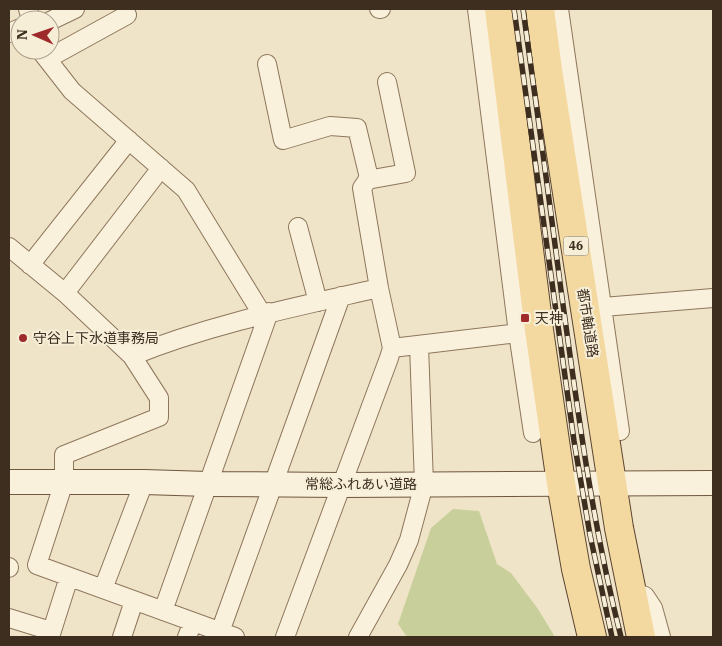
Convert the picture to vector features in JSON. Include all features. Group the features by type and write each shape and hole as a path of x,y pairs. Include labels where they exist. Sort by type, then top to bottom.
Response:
{"main road":[{"path":"499,9 535,373 561,484 576,569 592,637"},
{"name":"都市軸道路","path":"540,9 575,183 600,344 612,483 641,637"}],"street":[{"path":"60,16 76,9"},
{"path":"477,9 518,333 535,373 533,433"},
{"path":"559,9 575,183 603,307 600,344 620,431"},
{"path":"60,47 127,15"},
{"path":"47,60 72,91 186,190 266,313"},
{"path":"267,64 283,140 330,126 357,128 369,178 362,188 379,288 392,348 286,637"},
{"path":"367,180 406,173 387,82"},
{"path":"30,265 129,140"},
{"path":"65,293 161,168"},
{"path":"298,227 318,302"},
{"path":"9,247 65,293 132,356 159,398 158,417 64,455 64,482 37,565 163,611 190,630 228,634 273,484 341,296"},
{"path":"132,356 156,346 266,313 379,288"},
{"path":"603,307 713,298"},
{"path":"163,611 266,313"},
{"path":"392,348 518,333"},
{"path":"358,637 398,565 409,540 424,484 419,345"},
{"name":"常総ふれあい道路","path":"9,482 342,485 713,482"},
{"path":"103,589 144,482"},
{"path":"9,618 50,634 69,577"},
{"path":"632,591 645,596 653,608 661,637"},
{"path":"122,637 134,601"}],"green space":[{"path":"453,509 479,511 497,564 511,573 538,609 555,637 407,637 398,624 431,528"}],"railway":[{"path":"514,9 574,441 590,535 612,637"},
{"path":"523,9 579,421 593,508 621,637"}],"place":[{"name":"天神","path":"525,318"},
{"name":"守谷上下水道事務局","path":"23,338"}]}
